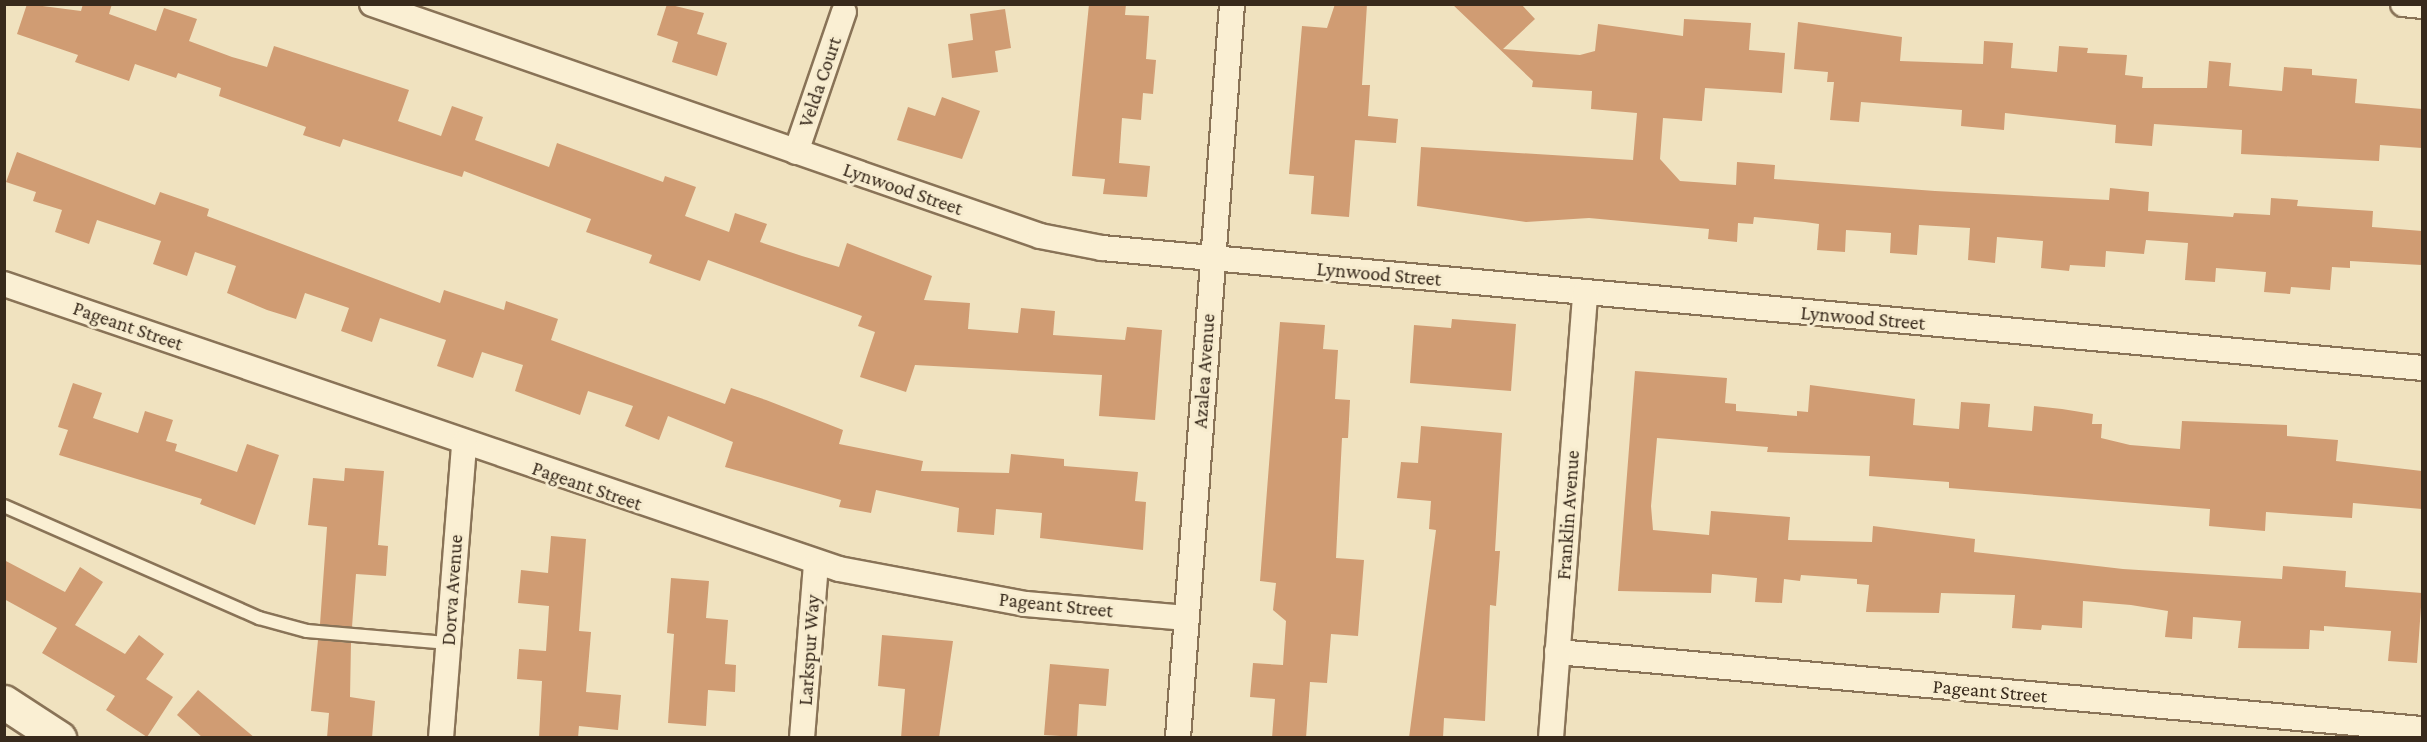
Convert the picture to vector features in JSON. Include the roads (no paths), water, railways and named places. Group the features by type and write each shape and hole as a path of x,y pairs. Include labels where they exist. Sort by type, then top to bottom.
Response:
{"main road":[{"path":"4,702 59,738"}],"street":[{"name":"Lynwood Street","path":"372,4 1040,236 1102,248 2422,368"},
{"name":"Azalea Avenue","path":"1178,738 1232,4"},
{"path":"2403,4 2422,6"},
{"name":"Velda Court","path":"796,152 844,12"},
{"name":"Pageant Street","path":"4,284 816,563 938,591 1186,618"},
{"name":"Franklin Avenue","path":"1551,738 1585,292"},
{"name":"Dorva Avenue","path":"441,738 464,443"},
{"name":"Larkspur Way","path":"802,738 816,563"},
{"name":"Pageant Street","path":"1557,652 2422,729"}],"lane":[{"path":"4,506 259,618 307,631 448,644"}]}
